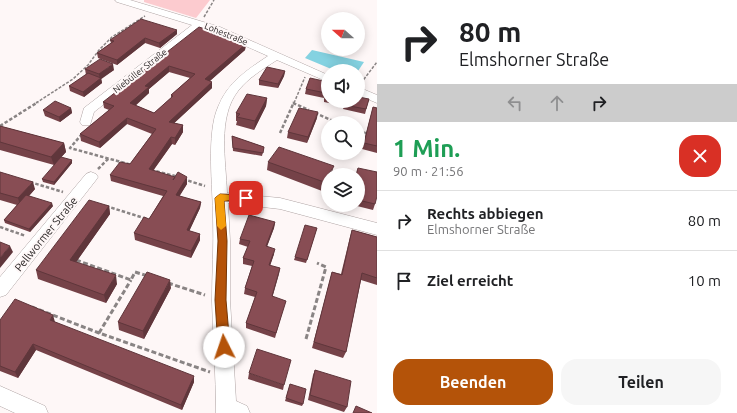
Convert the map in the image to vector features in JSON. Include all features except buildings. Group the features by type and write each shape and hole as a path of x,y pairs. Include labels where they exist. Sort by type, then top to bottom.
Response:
{"street":[{"name":"Lohestraße","path":"122,0 216,29 321,76"},
{"name":"Niebüller Straße","path":"86,122 88,111 200,24"},
{"path":"230,411 226,378 221,300 222,241 218,121 229,94 238,83 253,70 276,56"},
{"path":"365,95 377,99"},
{"name":"Pellwormer Straße","path":"0,290 91,177"},
{"path":"220,198 254,199 377,229"},
{"path":"0,396 38,413"}],"path":[{"path":"200,24 214,0"},
{"path":"0,126 73,79 88,65 99,50 112,37 155,10"},
{"path":"365,77 377,62"},
{"path":"280,133 305,76 311,71"},
{"path":"293,103 322,116"},
{"path":"70,148 85,130 86,122"},
{"path":"365,133 371,134"},
{"path":"63,146 138,166"},
{"path":"145,168 203,184 220,198"},
{"path":"30,182 75,197"},
{"path":"105,206 151,220"},
{"path":"0,227 40,241"},
{"path":"72,259 131,280"},
{"path":"306,339 326,267 317,263"},
{"path":"99,333 135,272 150,277"},
{"path":"164,281 221,300"},
{"path":"26,304 38,311 226,378"}],"shaded area":[{"path":"144,0 210,0 196,18 144,2"}],"water":[{"path":"312,50 321,52 321,56 338,56 364,62 363,64 321,65 305,58"}],"slow traffic":[{"path":"221,226 220,198 226,198"}],"route":[{"path":"224,347 221,300 222,241 220,198 246,198"}]}
